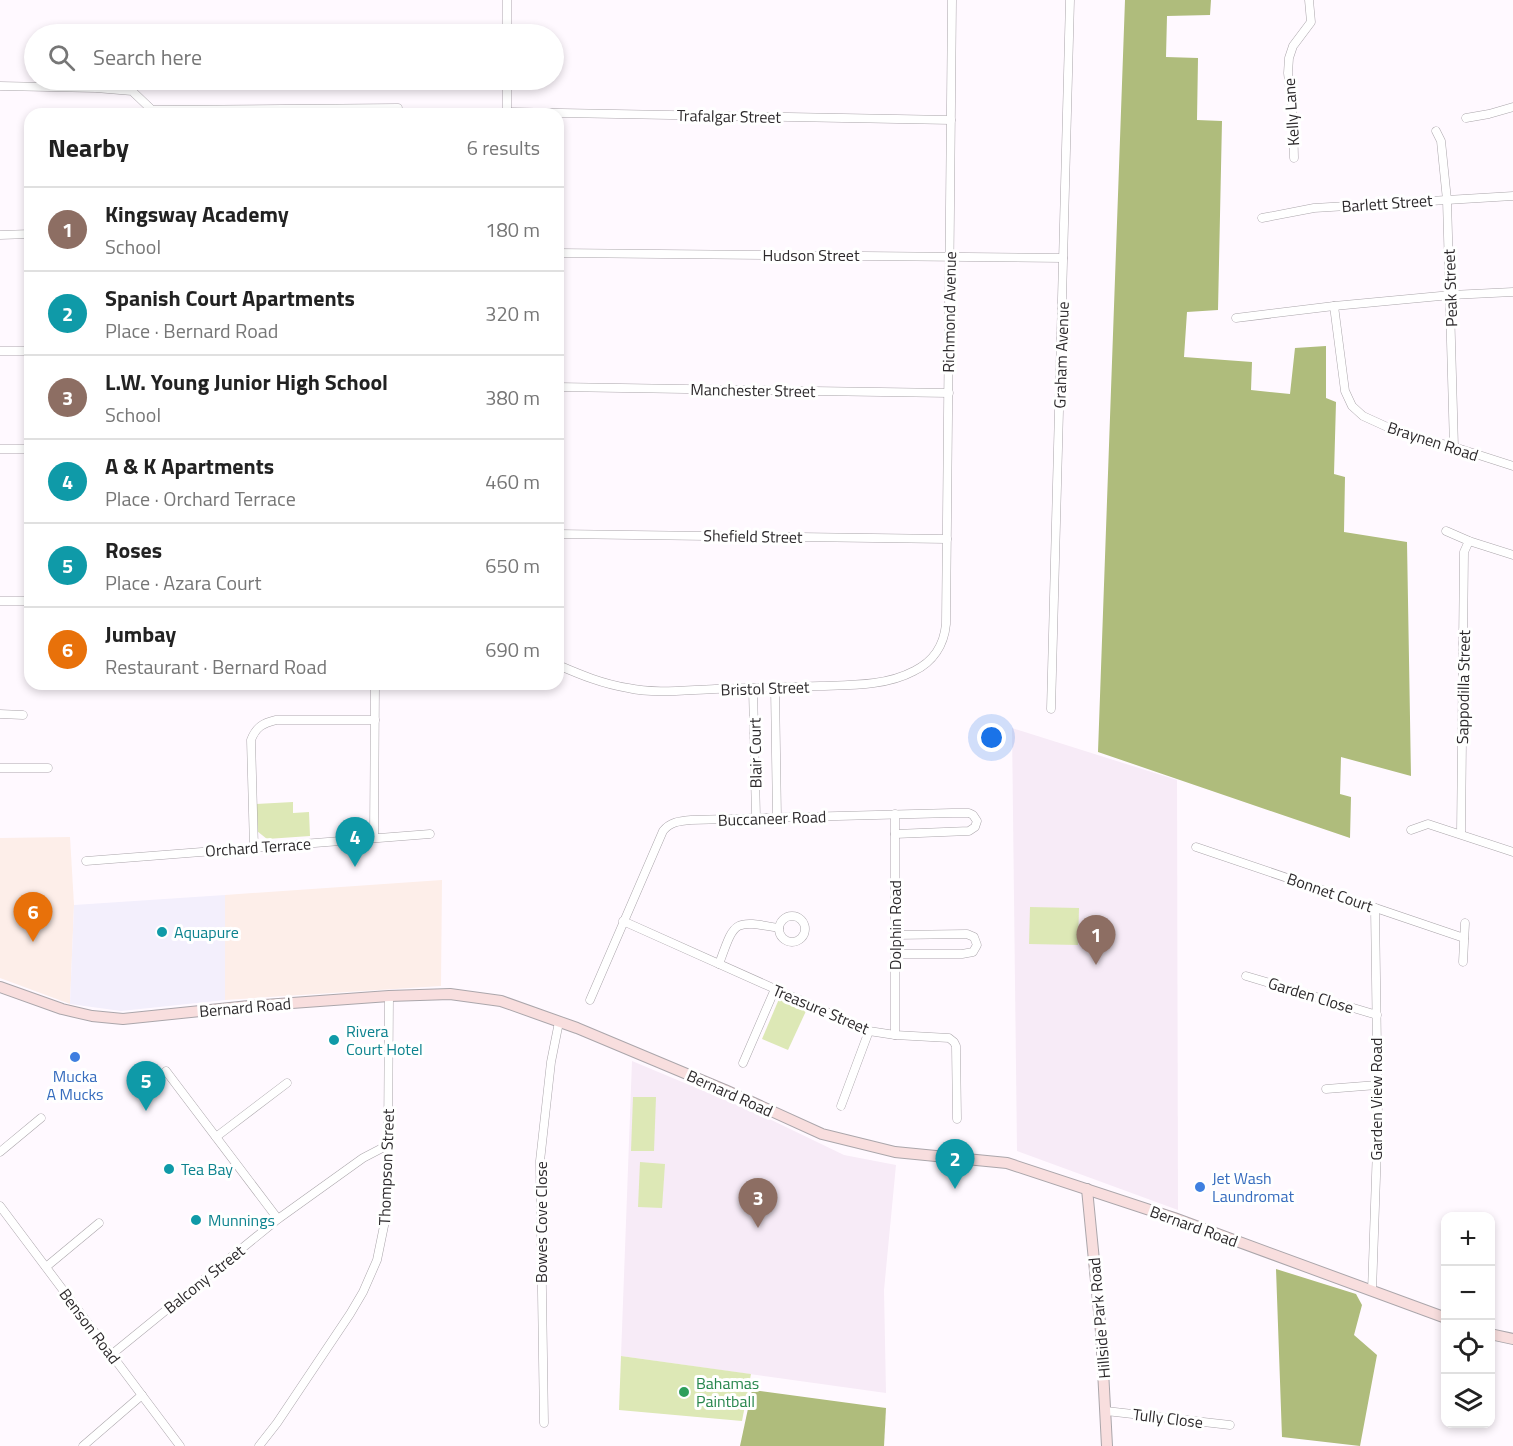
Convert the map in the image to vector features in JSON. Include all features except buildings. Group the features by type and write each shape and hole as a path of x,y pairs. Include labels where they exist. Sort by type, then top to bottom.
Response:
{"main road":[{"name":"Bernard Road","path":"0,987 62,1009 92,1016 123,1019 249,1005 389,996 450,994 501,1001 560,1022 718,1087 822,1134 895,1152 1007,1163 1174,1218 1441,1316"},
{"name":"Hillside Park Road","path":"1087,1189 1101,1332 1107,1446"},
{"path":"1495,1335 1513,1339"}],"street":[{"path":"507,0 507,24"},
{"name":"Richmond Avenue","path":"946,624 952,0"},
{"name":"Graham Avenue","path":"1051,709 1070,0"},
{"name":"Kelly Lane","path":"1294,158 1293,118 1287,73 1293,45 1311,22 1309,0"},
{"path":"0,86 24,86"},
{"path":"120,90 132,91 150,108"},
{"path":"507,90 507,108"},
{"path":"1466,118 1513,107"},
{"name":"Trafalgar Street","path":"564,114 951,120"},
{"name":"Peak Street","path":"1436,131 1441,141 1447,200 1454,447"},
{"name":"Barlett Street","path":"1263,218 1314,208 1513,196"},
{"path":"0,235 24,234"},
{"name":"Hudson Street","path":"564,253 1063,258"},
{"path":"1236,318 1451,295 1513,292"},
{"name":"Braynen Road","path":"1334,306 1345,391 1352,406 1363,416 1396,431 1513,466"},
{"path":"0,351 24,351"},
{"name":"Manchester Street","path":"564,387 949,393"},
{"path":"0,449 24,449"},
{"path":"1446,531 1513,555"},
{"name":"Shefield Street","path":"564,534 947,538"},
{"name":"Sappodilla Street","path":"1461,834 1464,552 1469,541"},
{"path":"0,601 24,601"},
{"name":"Bristol Street","path":"564,667 629,689 775,688 872,684 906,675 924,666 936,654 944,639 946,624"},
{"name":"Blair Court","path":"753,688 756,818"},
{"name":"Blair Court","path":"775,688 777,818"},
{"path":"374,838 375,690"},
{"path":"0,714 23,715"},
{"path":"254,848 250,740 258,726 276,720 375,720"},
{"path":"0,768 48,768"},
{"name":"Buccaneer Road","path":"590,1000 666,828 674,822 964,813 973,815 977,821 975,827 969,831 895,834"},
{"name":"Dolphin Road","path":"895,814 895,1035"},
{"path":"1411,830 1428,824 1513,852"},
{"name":"Orchard Terrace","path":"86,861 430,834"},
{"name":"Bonnet Court","path":"1196,847 1464,938"},
{"name":"Garden View Road","path":"1372,1291 1377,1130 1375,908"},
{"name":"Treasure Street","path":"623,921 869,1031 949,1038 956,1046 957,1119"},
{"path":"718,964 730,934 736,927 752,923 779,928"},
{"path":"1463,962 1465,923"},
{"path":"895,954 962,954 973,952 977,945 974,938 967,934 896,935"},
{"name":"Garden Close","path":"1246,976 1377,1015"},
{"path":"743,1063 775,989"},
{"name":"Thompson Street","path":"260,1446 350,1314 378,1260 385,1221 389,996"},
{"name":"Bowes Cove Close","path":"544,1423 540,1161 551,1062 560,1022"},
{"path":"841,1106 869,1031"},
{"path":"166,1071 278,1218"},
{"path":"216,1137 287,1083"},
{"path":"1326,1089 1377,1085"},
{"path":"0,1152 41,1118"},
{"name":"Balcony Street","path":"111,1354 278,1218 363,1158 388,1145"},
{"name":"Benson Road","path":"0,1206 180,1446"},
{"path":"46,1267 99,1223"},
{"path":"83,1446 142,1395"},
{"name":"Tully Close","path":"1106,1411 1230,1425"}],"shaded area":[{"path":"1012,728 1177,780 1178,1210 1017,1151"},
{"path":"70,837 74,905 70,1004 0,978 0,838"},
{"path":"442,880 441,986 225,1000 225,895"},
{"path":"225,895 225,1000 121,1011 70,1004 74,905"},
{"path":"632,1061 761,1115 844,1155 896,1165 884,1290 886,1393 621,1356"}],"green space":[{"path":"1125,0 1211,0 1210,15 1167,16 1166,57 1198,58 1197,120 1222,121 1218,310 1187,312 1184,357 1252,362 1251,390 1290,394 1295,348 1326,346 1326,398 1336,402 1334,474 1345,477 1344,532 1407,542 1411,776 1341,757 1340,794 1351,797 1350,838 1098,752"},
{"path":"293,802 293,813 309,812 310,836 267,839 257,831 256,804"},
{"path":"1030,907 1079,908 1078,945 1029,944"},
{"path":"779,999 806,1011 788,1050 762,1039"},
{"path":"633,1097 656,1097 654,1151 631,1151"},
{"path":"640,1162 665,1164 662,1208 638,1207"},
{"path":"1276,1269 1356,1294 1362,1305 1354,1335 1377,1355 1360,1446 1282,1437"},
{"name":"Bahamas Paintball","path":"621,1356 751,1374 742,1421 619,1410"},
{"path":"752,1390 886,1408 884,1446 740,1446"}],"place":[{"name":"A & K Apartments","path":"355,867"},
{"name":"Aquapure","path":"162,932"},
{"name":"Jumbay","path":"33,942"},
{"name":"Kingsway Academy","path":"1096,965"},
{"name":"Rivera Court Hotel","path":"334,1040"},
{"name":"Mucka A Mucks","path":"75,1057"},
{"name":"Roses","path":"146,1111"},
{"name":"Tea Bay","path":"169,1169"},
{"name":"Jet Wash Laundromat","path":"1200,1187"},
{"name":"Spanish Court Apartments","path":"955,1189"},
{"name":"Munnings","path":"196,1220"},
{"name":"L.W. Young Junior High School","path":"758,1228"},
{"name":"Bahamas Paintball","path":"684,1392"}]}
